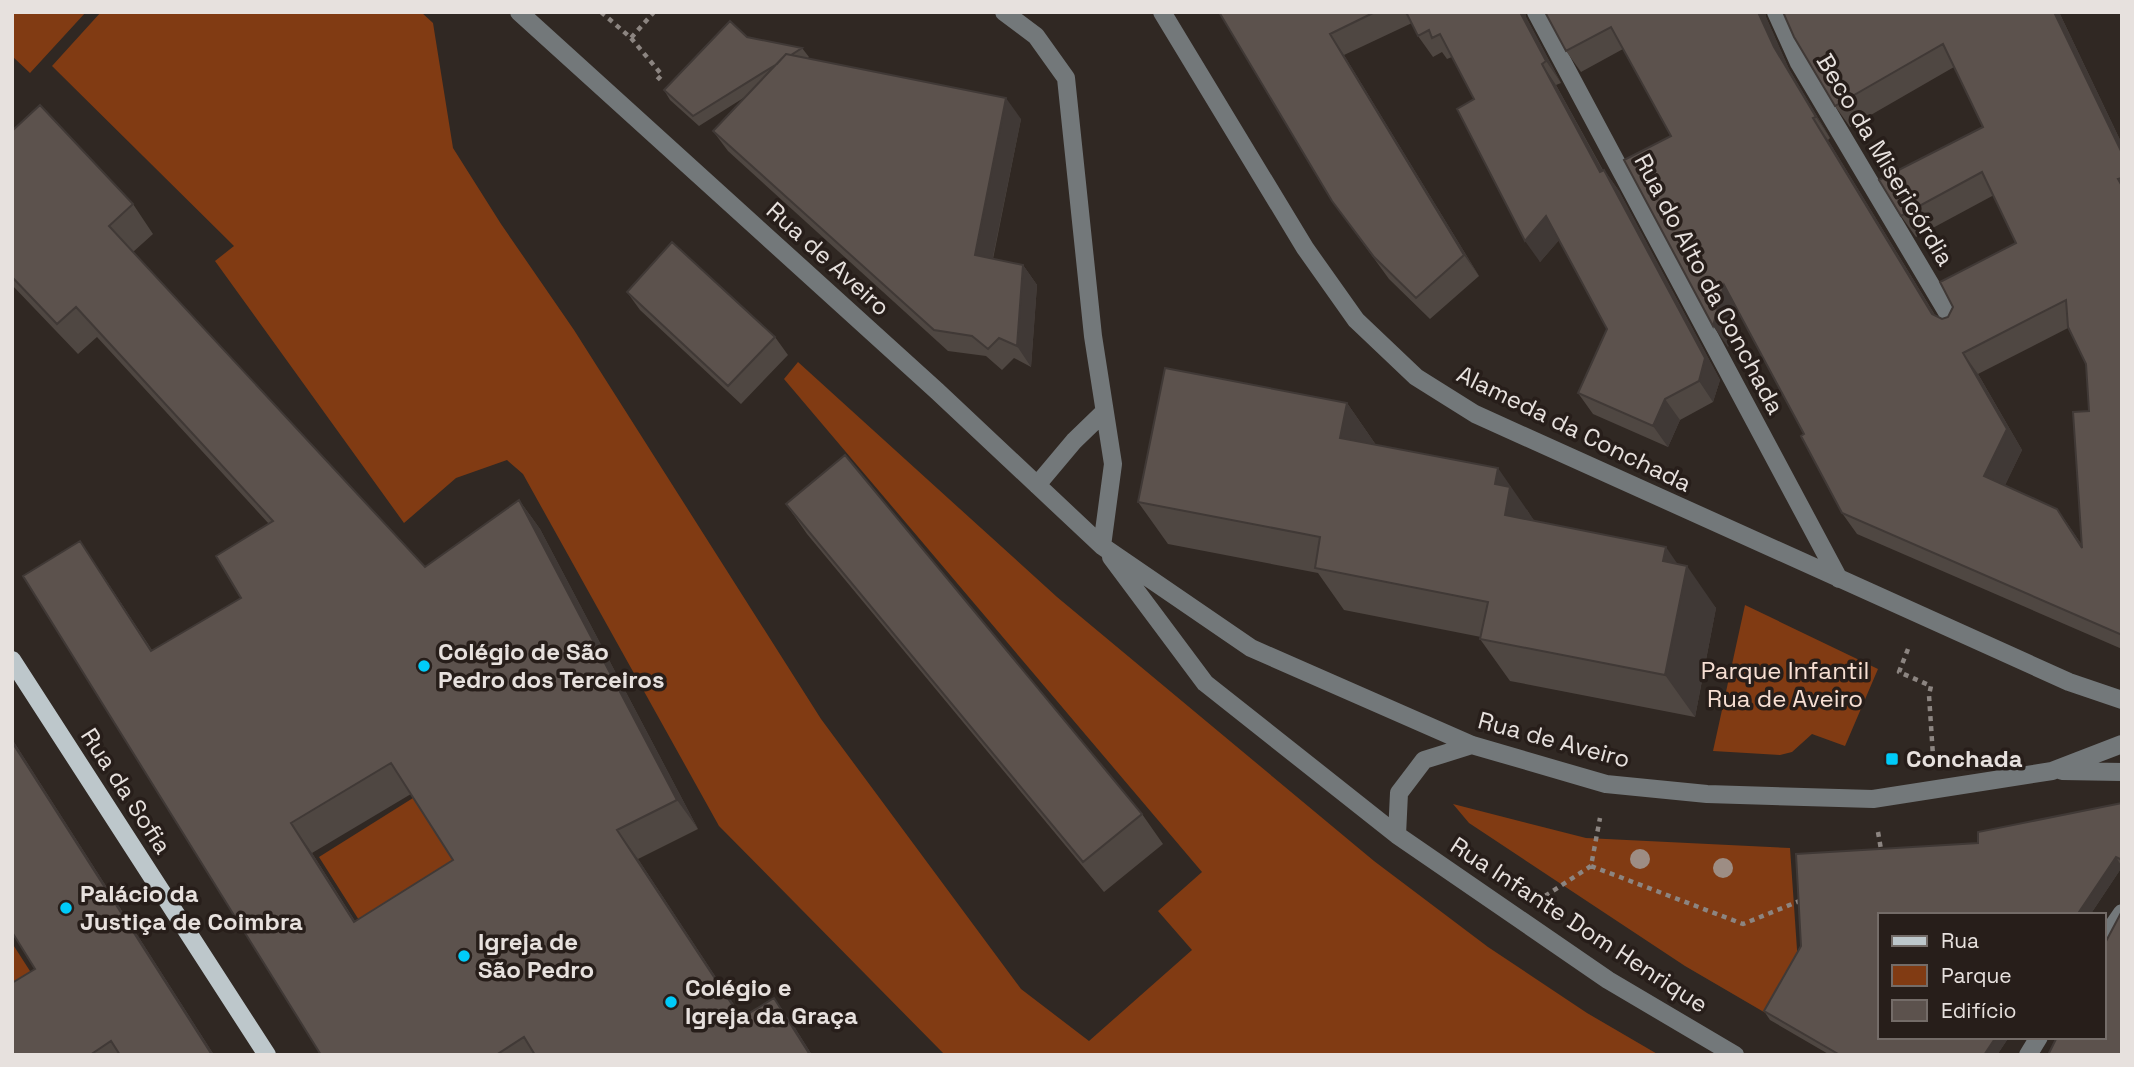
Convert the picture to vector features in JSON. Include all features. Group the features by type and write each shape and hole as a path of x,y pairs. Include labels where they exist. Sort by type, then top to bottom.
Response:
{"main road":[{"name":"Rua da Sofia","path":"12,660 267,1055"}],"street":[{"name":"Rua de Aveiro","path":"519,12 937,391 1102,546 1251,648 1472,746 1606,784 1707,794 1873,799 2052,771 2122,744"},
{"path":"1004,12 1036,36 1066,78 1093,336 1113,464 1102,546"},
{"name":"Alameda da Conchada","path":"1162,12 1305,248 1356,320 1416,377 1475,414 2069,682 2122,700"},
{"name":"Rua do Alto da Conchada","path":"1536,12 1839,579"},
{"name":"Beco da Misericórdia","path":"1776,12 1799,63 1957,329"},
{"path":"1037,485 1074,441 1104,412"},
{"name":"Rua de Aveiro","path":"1102,546 1205,683 1397,835"},
{"path":"1397,835 1399,793 1424,760 1472,746"},
{"path":"2052,771 2122,772"},
{"name":"Rua Infante Dom Henrique","path":"1397,835 1608,980 1734,1055"},
{"path":"2106,936 2122,913"},
{"path":"2028,1055 2038,1039"}],"path":[{"path":"601,12 631,38 662,75 655,82"},
{"path":"631,38 654,12"},
{"path":"1899,672 1931,686 1929,695 1932,756 1945,754"},
{"path":"1515,916 1591,866 1606,784"},
{"path":"1591,866 1743,924 1804,899"}],"green space":[{"path":"12,12 86,12 30,73 12,56"},
{"path":"101,12 421,12 433,23 453,148 501,224 574,330 821,719 1021,989 1089,1041 1192,950 1158,911 1202,872 784,379 798,362 1057,597 1374,861 1488,947 1587,1013 1659,1055 945,1055 719,826 523,474 507,460 456,478 404,523 215,261 234,246 52,66"},
{"name":"Parque Infantil Rua de Aveiro","path":"1745,605 1878,669 1845,746 1812,734 1792,752 1780,755 1713,751"},
{"path":"413,798 472,890 378,950 319,857"},
{"path":"1453,804 1586,838 1790,848 1798,964 1769,1015 1685,966 1469,823"},
{"path":"12,943 46,996 12,1017"}],"building":[{"path":"1219,12 1375,12 1330,34 1464,255 1416,298 1374,257 1332,201"},
{"path":"1406,12 1520,12 1546,61 1542,64 1600,172 1604,170 1705,358 1699,381 1665,399 1653,426 1578,393 1607,329 1546,216 1525,241 1457,109 1474,99 1440,34 1432,38 1429,30 1418,36"},
{"path":"1545,12 1758,12 1774,47 1816,117 1813,118 1932,314 1942,319 1948,317 1953,307 1940,282 2016,243 1982,172 1901,216 1879,180 1983,127 1943,44 1835,106 1794,37 1783,12 2054,12 2122,153 2122,178 2118,179 2122,186 2122,635 1842,513 1801,436 1804,434 1724,285 1713,326 1624,160 1671,136 1611,27 1566,51","holes":["2066,300 2068,327 2086,364 2089,411 2073,412 2082,548 2057,509 1984,476 2007,429 1963,353"]},
{"path":"730,21 747,37 802,48 791,55 786,54 777,64 693,116 664,90"},
{"path":"786,54 1006,98 975,255 1023,265 1017,346 999,338 988,349 972,336 934,330 713,131"},
{"name":"Colégio de São Pedro dos Terceiros","path":"40,105 133,204 109,226 425,567 519,500 677,800 617,830 741,1018 774,998 810,1055 535,1055 524,1037 496,1055 321,1055 23,576 80,541 151,651 241,598 216,556 273,521 76,307 57,324 12,277 12,131","holes":["391,763 453,860 354,922 291,823"]},
{"path":"672,242 775,337 728,386 627,292"},
{"path":"1165,368 1347,403 1340,438 1498,468 1495,484 1510,487 1505,515 1666,547 1663,561 1687,566 1665,675 1480,639 1488,602 1315,568 1320,537 1138,502"},
{"path":"845,455 1142,814 1083,862 786,504"},
{"name":"Palácio da Justiça de Coimbra","path":"12,742 212,1055 120,1055 111,1041 90,1055 12,1055 12,983 35,969 12,932"},
{"path":"2122,803 2122,860 2116,857 2078,913 1878,913 1878,1039 1995,1039 1984,1055 1840,1055 1764,1011 1801,946 1796,854 1978,843 1978,832"},
{"path":"2122,911 2122,1055 2048,1055 2056,1039 2106,1039 2106,941"}],"place":[{"name":"Colégio de São Pedro dos Terceiros","path":"424,666"},
{"name":"Conchada","path":"1892,759"},
{"name":"Palácio da Justiça de Coimbra","path":"66,908"},
{"name":"Igreja de São Pedro","path":"464,956"},
{"name":"Colégio e Igreja da Graça","path":"671,1002"}]}
